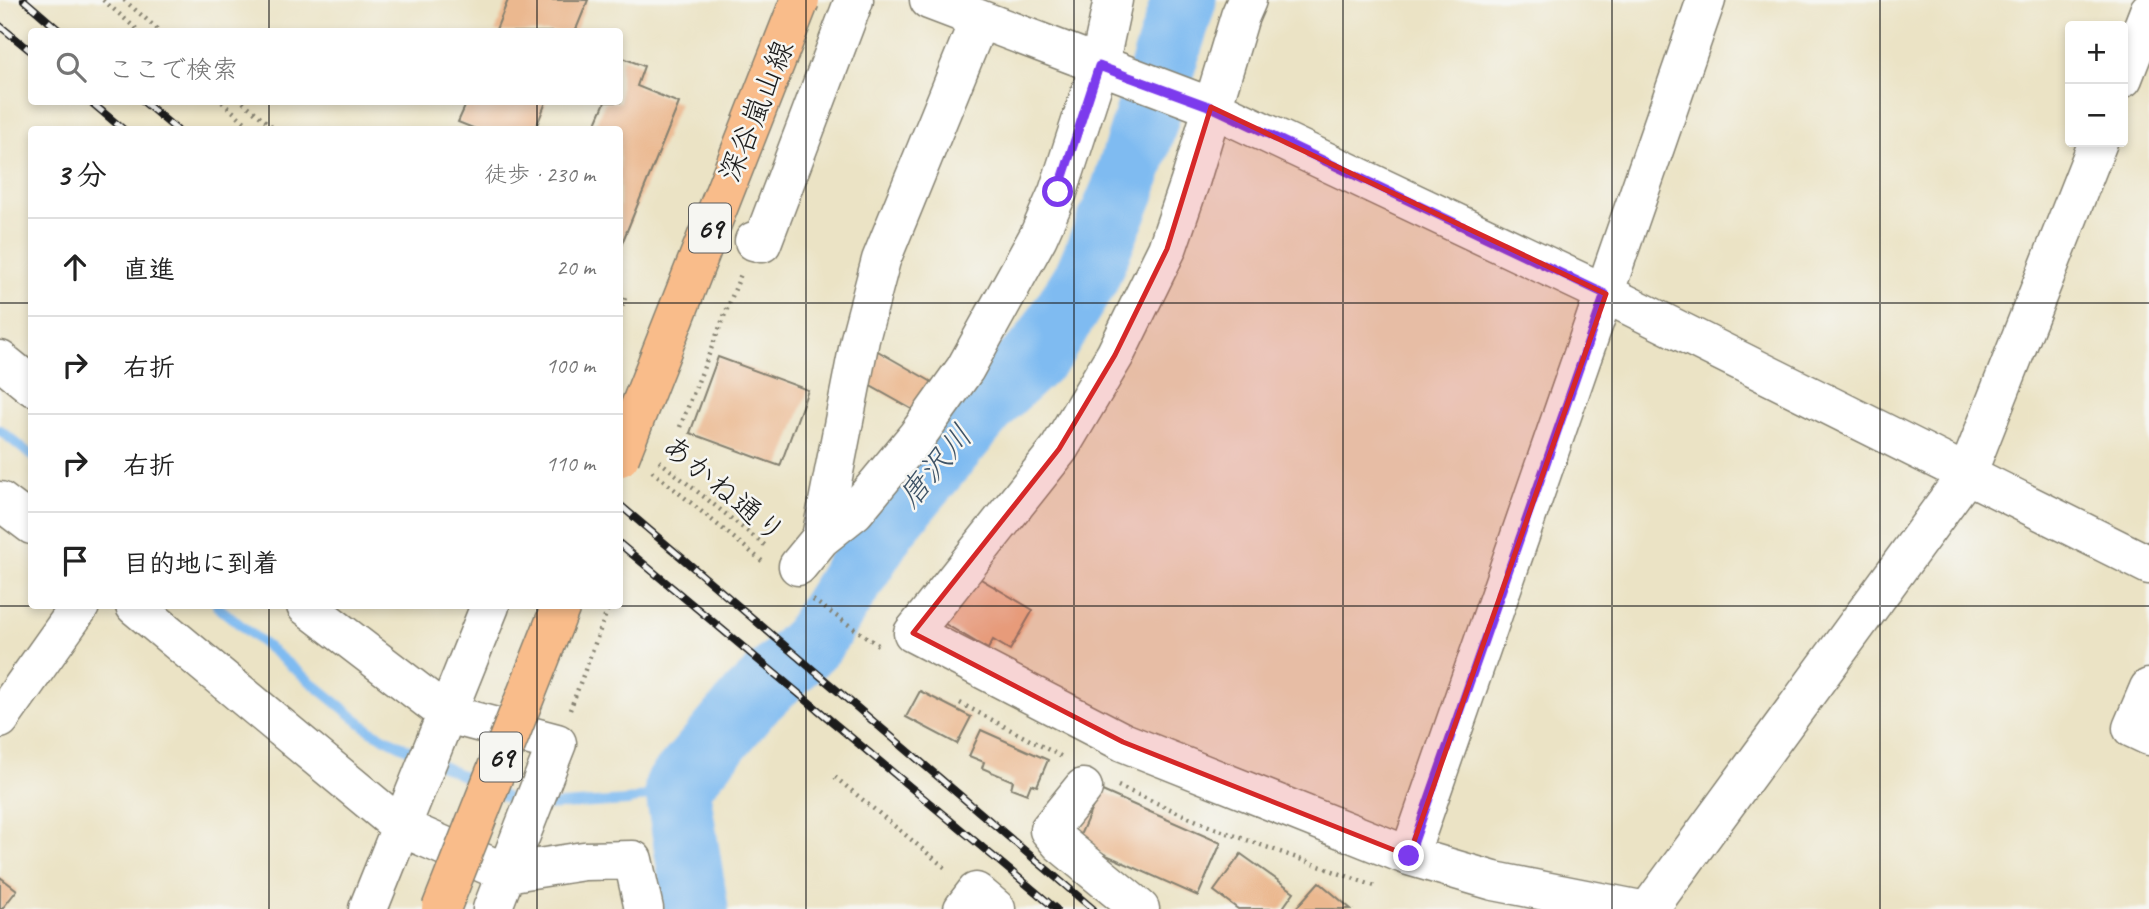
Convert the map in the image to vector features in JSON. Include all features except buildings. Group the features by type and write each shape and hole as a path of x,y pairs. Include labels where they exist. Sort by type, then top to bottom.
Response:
{"main road":[{"name":"深谷嵐山線","path":"639,460 800,0"},
{"name":"69","path":"441,909 560,609"}],"street":[{"path":"754,241 762,243 854,0"},
{"path":"929,0 1204,105 1605,294 2149,565"},
{"path":"793,563 855,511 917,436 965,369 1038,237 1058,192 1106,69 1114,0"},
{"path":"1247,0 1204,105 1190,182 1167,249 1115,355 1059,449 913,633 1123,742 1409,856 1494,881 1636,909"},
{"path":"1409,856 1706,0"},
{"path":"2128,65 2149,11"},
{"path":"793,563 881,260 979,20"},
{"path":"1648,909 1967,474 2096,147"},
{"path":"0,360 28,383"},
{"path":"0,501 28,522"},
{"path":"0,719 78,609"},
{"path":"139,609 401,827 506,873 584,861 633,860 644,909"},
{"path":"310,609 447,714 558,743 492,909"},
{"path":"368,909 489,609"},
{"path":"2149,688 2132,727 2149,736"},
{"path":"1083,788 1049,830 1060,843 1140,909"}],"path":[{"path":"103,0 135,28"},
{"path":"124,0 156,28"},
{"path":"225,105 249,126"},
{"path":"247,105 271,126"},
{"path":"680,427 754,241"},
{"path":"623,304 625,298"},
{"name":"あかね通り","path":"639,460 793,563 880,646"},
{"name":"あかね通り","path":"639,460 793,563"},
{"path":"558,743 608,609"},
{"path":"835,777 978,903"}],"highlighted area":[{"path":"1211,107 1606,294 1409,856 1123,742 913,633 1059,449 1115,355 1167,249"}],"waterway":[{"name":"唐沢川","path":"696,909 677,787 751,700 812,642 885,526 994,395 1041,351 1086,278 1123,191 1184,0"},
{"path":"0,430 28,453"},
{"path":"221,609 371,731 526,807 628,801 677,787"}],"railway":[{"path":"24,0 56,28"},
{"path":"0,26 28,49"},
{"path":"95,105 119,126"},
{"path":"148,105 172,126"},
{"path":"623,508 1093,909"},
{"path":"623,547 1056,909"}],"route":[{"path":"1058,192 1099,66 1211,107 1605,294 1409,856"}]}
